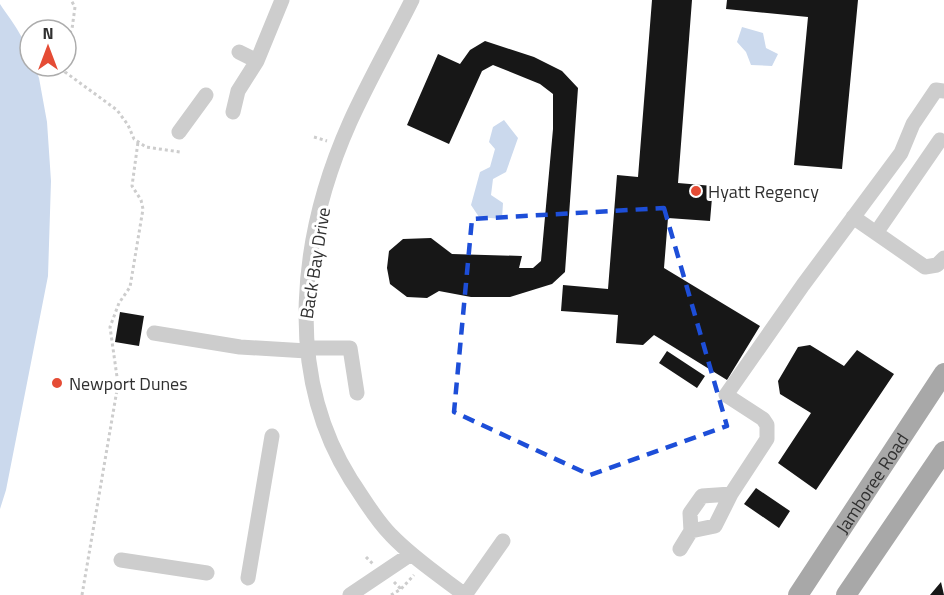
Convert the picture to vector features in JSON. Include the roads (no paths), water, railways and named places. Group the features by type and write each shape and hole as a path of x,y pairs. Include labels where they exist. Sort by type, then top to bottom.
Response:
{"main road":[{"name":"Jamboree Road","path":"798,595 943,374"},
{"path":"846,595 944,451"}],"street":[{"path":"233,112 238,91 257,61 282,0"},
{"name":"Back Bay Drive","path":"412,0 350,123 329,180 315,236 306,293 306,349 316,404 324,430 341,464 374,515 411,554 465,595"},
{"path":"239,52 257,61"},
{"path":"691,525 708,528 715,526 731,494 767,439 768,432 763,419 726,395 901,153 913,124 936,90 944,91"},
{"path":"179,132 206,95"},
{"path":"876,233 940,140"},
{"path":"854,217 925,267 937,266 944,258"},
{"path":"154,333 240,347 350,348 357,393"},
{"path":"248,578 272,436"},
{"path":"680,549 691,525 707,502 731,494"},
{"path":"465,595 503,541"},
{"path":"350,595 411,554"},
{"path":"121,560 207,573"}],"water":[{"path":"0,4 18,30 18,78 39,78 47,122 51,181 48,276 6,490 0,509"},
{"path":"742,27 763,33 766,48 778,54 772,66 751,65 746,52 737,42"},
{"path":"504,120 518,138 506,172 493,179 491,195 503,203 502,219 479,217 471,205 480,172 490,167 495,149 489,142 493,127"}],"place":[{"name":"Hyatt Regency","path":"696,191"},
{"name":"Newport Dunes","path":"57,383"}]}
